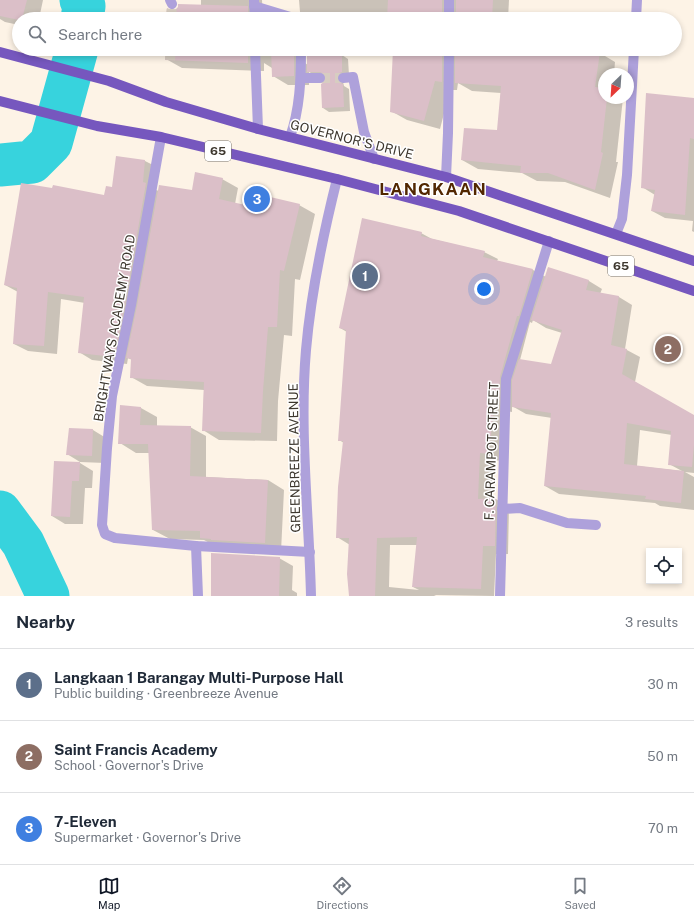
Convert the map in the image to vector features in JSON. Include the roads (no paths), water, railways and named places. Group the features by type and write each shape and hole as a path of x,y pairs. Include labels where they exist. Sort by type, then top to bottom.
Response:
{"main road":[{"name":"GOVERNOR'S DRIVE","path":"0,52 12,55"},
{"name":"GOVERNOR'S DRIVE","path":"15,56 109,81 166,102 258,129 446,177 694,261"},
{"name":"65","path":"0,101 97,126 160,137 337,179 460,211 694,291"}],"street":[{"path":"449,0 449,12"},
{"path":"636,12 637,0"},
{"path":"254,3 278,12"},
{"path":"256,56 258,129"},
{"path":"290,137 295,123 301,78 301,56"},
{"path":"446,177 449,56"},
{"path":"616,234 622,219 627,175 634,56"},
{"path":"342,78 353,77 364,132 374,159"},
{"path":"301,78 320,78"},
{"name":"BRIGHTWAYS ACADEMY ROAD","path":"160,137 131,305 112,396 102,525 105,534 115,538 196,546 310,552"},
{"name":"GREENBREEZE AVENUE","path":"311,596 304,427 306,351 311,301 337,179"},
{"name":"F. CARAMPOT STREET","path":"500,596 506,379 549,241"},
{"path":"502,509 520,508 567,523 596,525"},
{"path":"196,546 198,596"}],"waterway":[{"path":"81,0 84,6 83,12"},
{"path":"0,165 32,162 51,143 75,56"},
{"path":"0,512 23,543 48,596"}],"tunnel":[{"path":"171,12 172,4"},
{"path":"170,56 170,60"},
{"path":"320,78 343,78"}],"place":[{"name":"7-Eleven","path":"257,199"},
{"name":"Langkaan 1 Barangay Multi-Purpose Hall","path":"365,276"},
{"name":"Saint Francis Academy","path":"668,349"}],"district":[{"name":"LANGKAAN","path":"433,189"}]}
